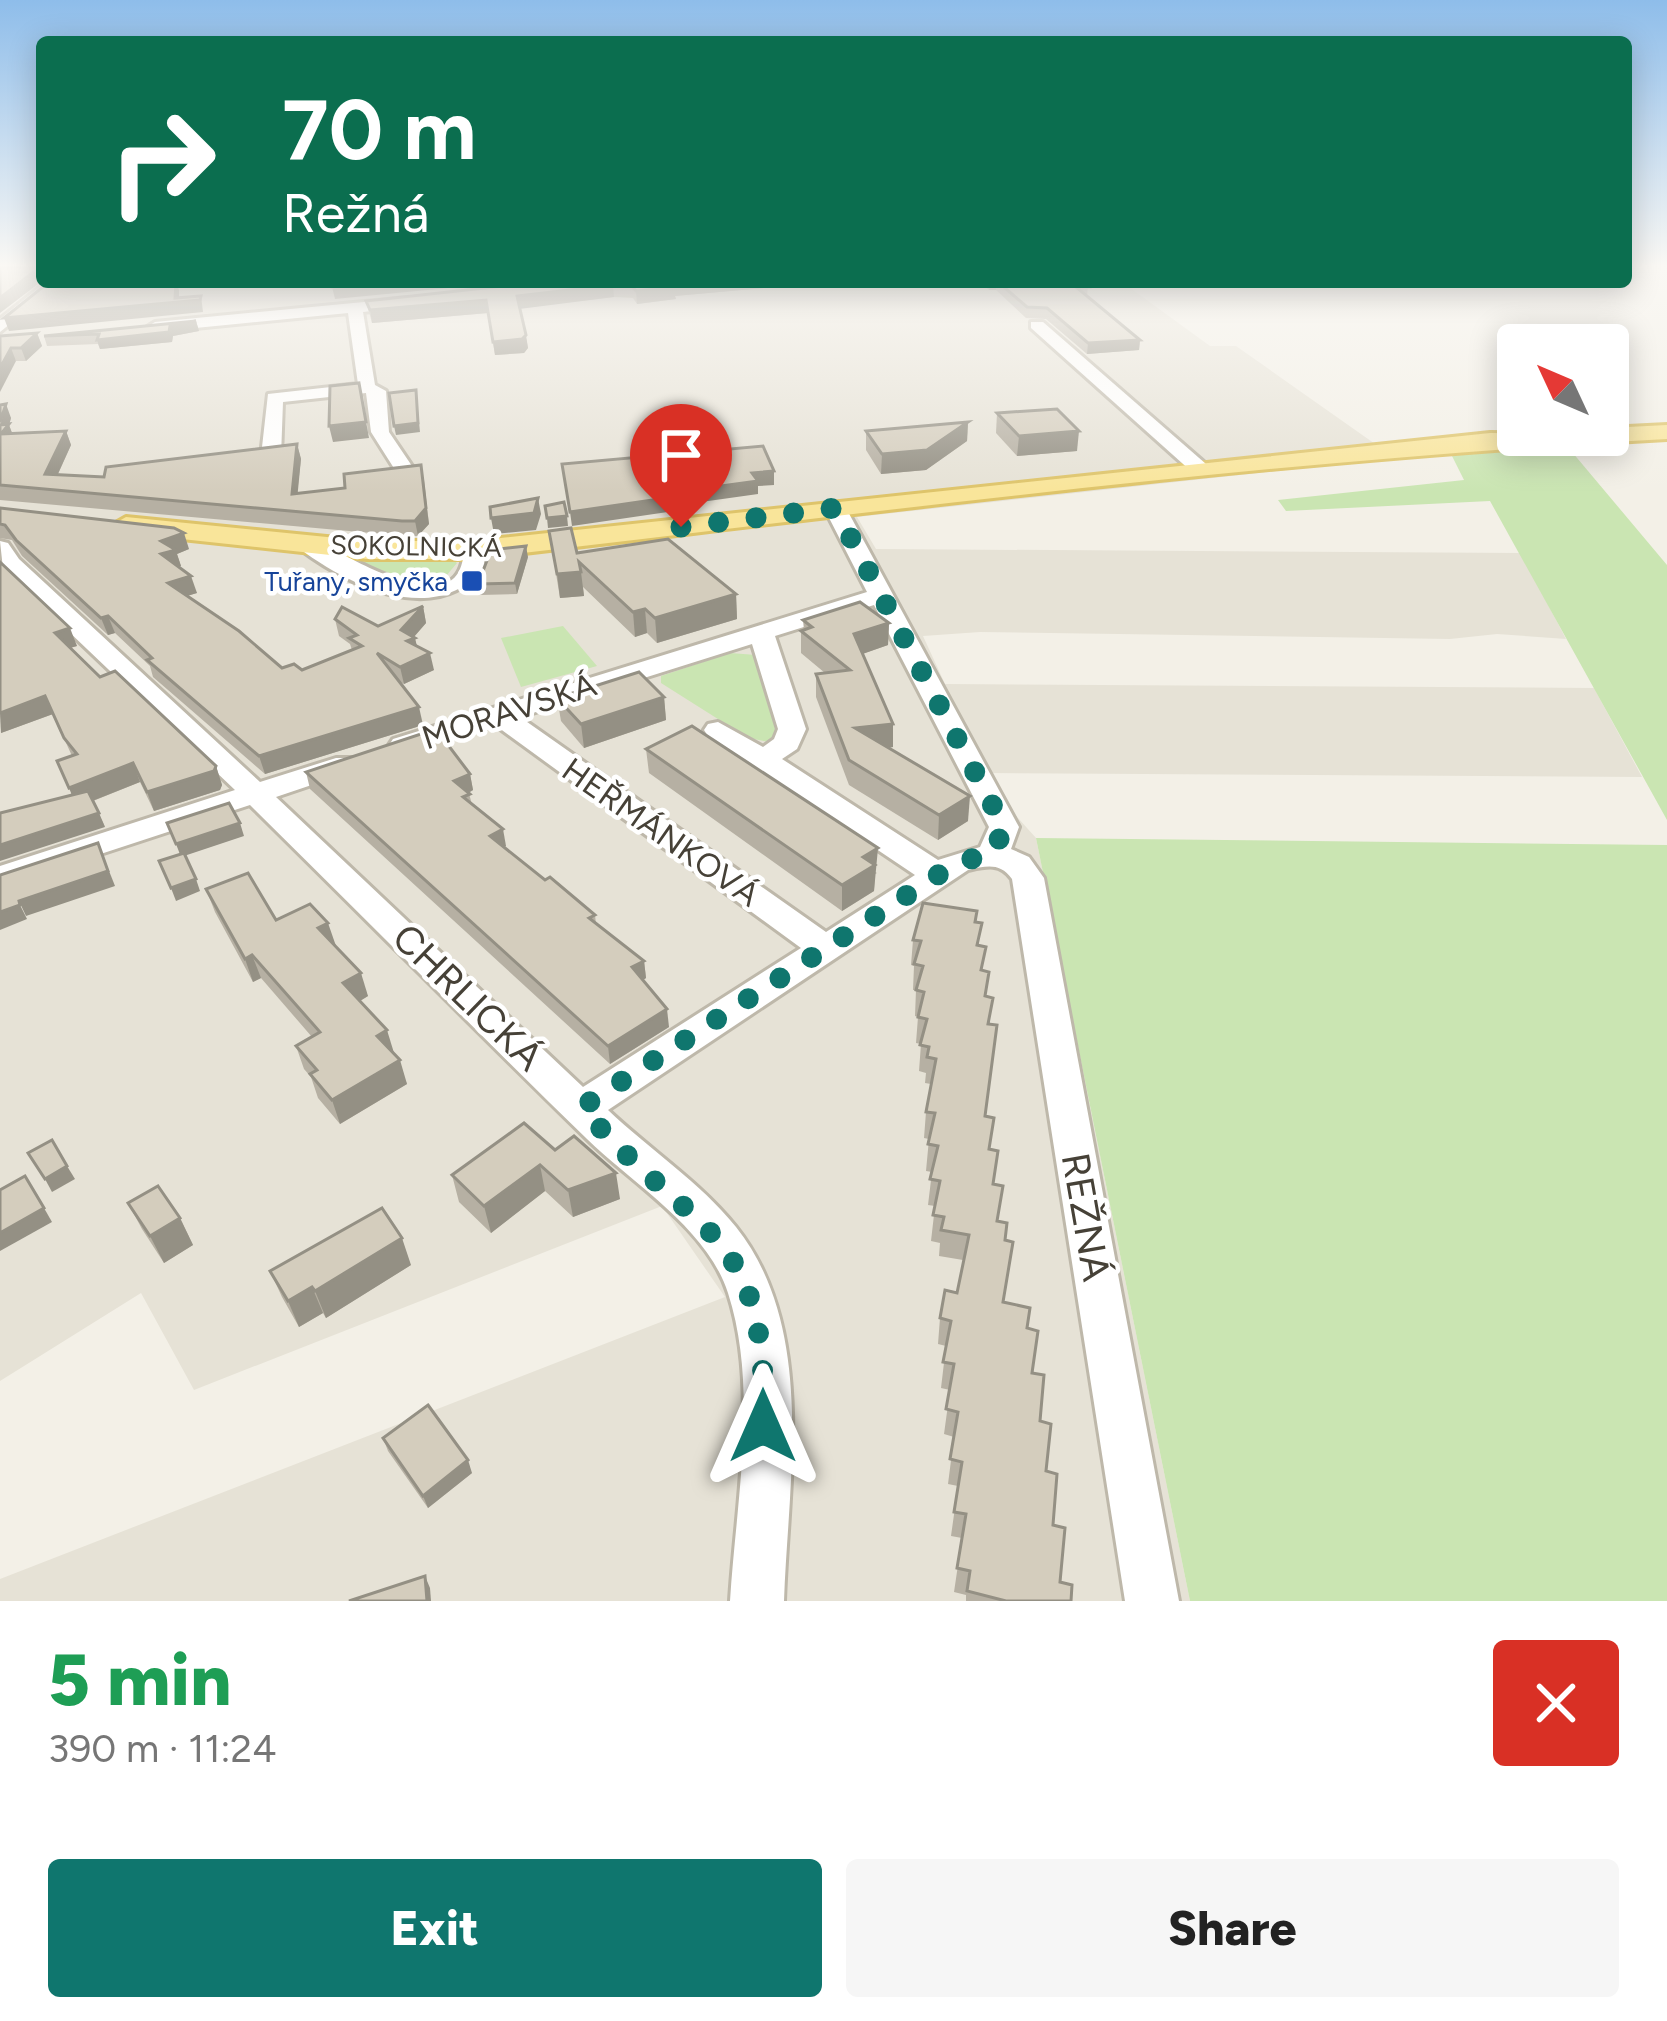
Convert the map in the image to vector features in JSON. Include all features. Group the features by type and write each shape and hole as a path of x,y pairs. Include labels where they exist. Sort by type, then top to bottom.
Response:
{"main road":[{"name":"SOKOLNICKÁ","path":"1629,434 1667,432"},
{"name":"SOKOLNICKÁ","path":"88,520 389,552 472,550 1118,476 1497,440"}],"street":[{"path":"360,342 367,388"},
{"path":"1056,342 1198,468"},
{"path":"271,456 274,398 367,388 377,391 380,432 404,469"},
{"path":"582,1107 938,875 972,856 993,854 1004,827 835,508"},
{"name":"CHRLICKÁ","path":"2,533 11,564 692,1209 736,1263 751,1294 764,1382 757,1601"},
{"name":"MORAVSKÁ","path":"0,877 496,713 884,594"},
{"path":"760,632 792,729 787,743 762,760"},
{"name":"HEŘMÁNKOVÁ","path":"496,713 827,950"},
{"path":"718,730 938,875"},
{"name":"REŽNÁ","path":"993,854 1018,864 1028,878 1152,1601"}],"shaded area":[{"path":"0,342 1204,342 1236,346 1395,458 857,517 876,549 1521,553 1566,639 1497,634 1450,639 980,632 923,636 945,684 1594,688 1642,777 987,773 999,797 1036,838 1190,1601 0,1601 0,1579 725,1297 662,1206 194,1390 141,1293 0,1381"}],"green space":[{"path":"1497,451 1497,456 1575,456 1667,565 1667,820 1490,501 1286,511 1278,500 1464,480 1451,454"},
{"path":"341,557 450,558 457,563 446,576 412,581"},
{"path":"563,626 597,666 521,687 501,638"},
{"path":"730,653 756,655 779,725 780,735 769,742 748,738 661,683 661,676"},
{"path":"1036,838 1667,845 1667,1601 1190,1601"}],"building":[{"path":"0,342 28,342 11,348 0,368"},
{"path":"359,383 366,422 329,426 330,386"},
{"path":"416,390 418,423 394,426 389,393"},
{"path":"1057,409 1079,431 1019,436 997,413"},
{"path":"968,422 927,450 882,454 866,431"},
{"path":"9,424 1,434 66,431 45,474 104,477 106,467 297,444 292,494 345,488 344,474 421,465 426,508 415,521 402,521 0,485 0,425"},
{"path":"763,446 774,471 752,473 758,481 570,512 562,464"},
{"path":"538,498 534,513 491,518 490,507"},
{"path":"564,502 567,516 547,518 545,506"},
{"path":"0,508 174,528 184,533 161,541 176,550 161,554 191,576 168,583 239,631 282,668 294,664 302,670 362,646 349,638 357,635 335,619 342,607 378,626 423,606 401,630 415,638 407,641 430,653 400,667 377,653 419,707 259,756 147,660 152,658 108,616 101,618 16,540 0,524"},
{"path":"571,528 577,553 668,539 736,594 655,618 645,609 633,612 579,562 581,572 557,574 549,531"},
{"path":"526,546 515,583 478,584 491,550"},
{"path":"0,562 70,628 55,633 100,677 115,671 216,766 214,771 147,792 133,763 69,788 57,761 77,754 64,738 45,696 0,713"},
{"path":"860,602 889,623 854,634 893,724 855,728 970,796 939,815 849,760 816,674 850,670 801,631 812,627 803,620"},
{"path":"639,672 664,697 581,724 557,698"},
{"path":"692,726 878,848 863,857 875,865 842,885 646,749"},
{"path":"436,729 470,774 454,781 470,794 463,797 503,829 490,836 545,880 550,877 595,915 589,918 644,961 632,967 667,1009 608,1046 306,772"},
{"path":"88,791 99,813 0,845 0,813"},
{"path":"229,803 240,823 176,844 167,823"},
{"path":"98,843 108,871 0,912 0,875"},
{"path":"184,853 196,879 171,888 159,861"},
{"path":"248,873 276,920 310,904 328,923 318,928 361,973 343,983 387,1030 377,1036 400,1060 332,1100 310,1074 317,1070 296,1046 320,1032 252,955 245,959 206,889"},
{"path":"923,903 977,911 975,922 982,923 977,945 986,947 981,970 989,972 985,996 993,998 988,1024 997,1025 985,1116 994,1118 989,1149 998,1151 993,1184 1003,1186 997,1221 1007,1223 1005,1240 1013,1242 1003,1302 1030,1308 1027,1328 1038,1331 1032,1373 1044,1375 1040,1421 1051,1424 1046,1471 1057,1474 1053,1525 1065,1528 1060,1582 1072,1585 1071,1601 1006,1601 967,1591 970,1571 957,1568 966,1514 954,1512 962,1462 950,1459 958,1412 946,1409 954,1364 943,1362 951,1321 940,1318 945,1290 957,1293 969,1235 941,1230 944,1217 933,1215 940,1181 930,1179 938,1146 928,1144 935,1113 926,1112 936,1059 927,1057 929,1047 920,1045 927,1019 918,1017 924,992 916,990 923,966 914,964 921,941 913,940"},
{"path":"524,1123 555,1150 574,1136 616,1173 568,1190 540,1165 484,1206 452,1175"},
{"path":"52,1140 67,1166 45,1179 28,1153"},
{"path":"25,1176 44,1208 0,1233 0,1190"},
{"path":"158,1186 180,1218 150,1236 128,1203"},
{"path":"382,1208 402,1238 315,1291 312,1287 288,1301 270,1271"},
{"path":"428,1405 468,1460 423,1496 383,1438"},
{"path":"425,1576 427,1601 349,1601"}],"place":[{"name":"Tuřany, smyčka","path":"472,581"}],"route":[{"path":"681,527 835,508 1004,827 993,854 958,862 582,1107 692,1209 747,1282 760,1338 763,1426"}]}
